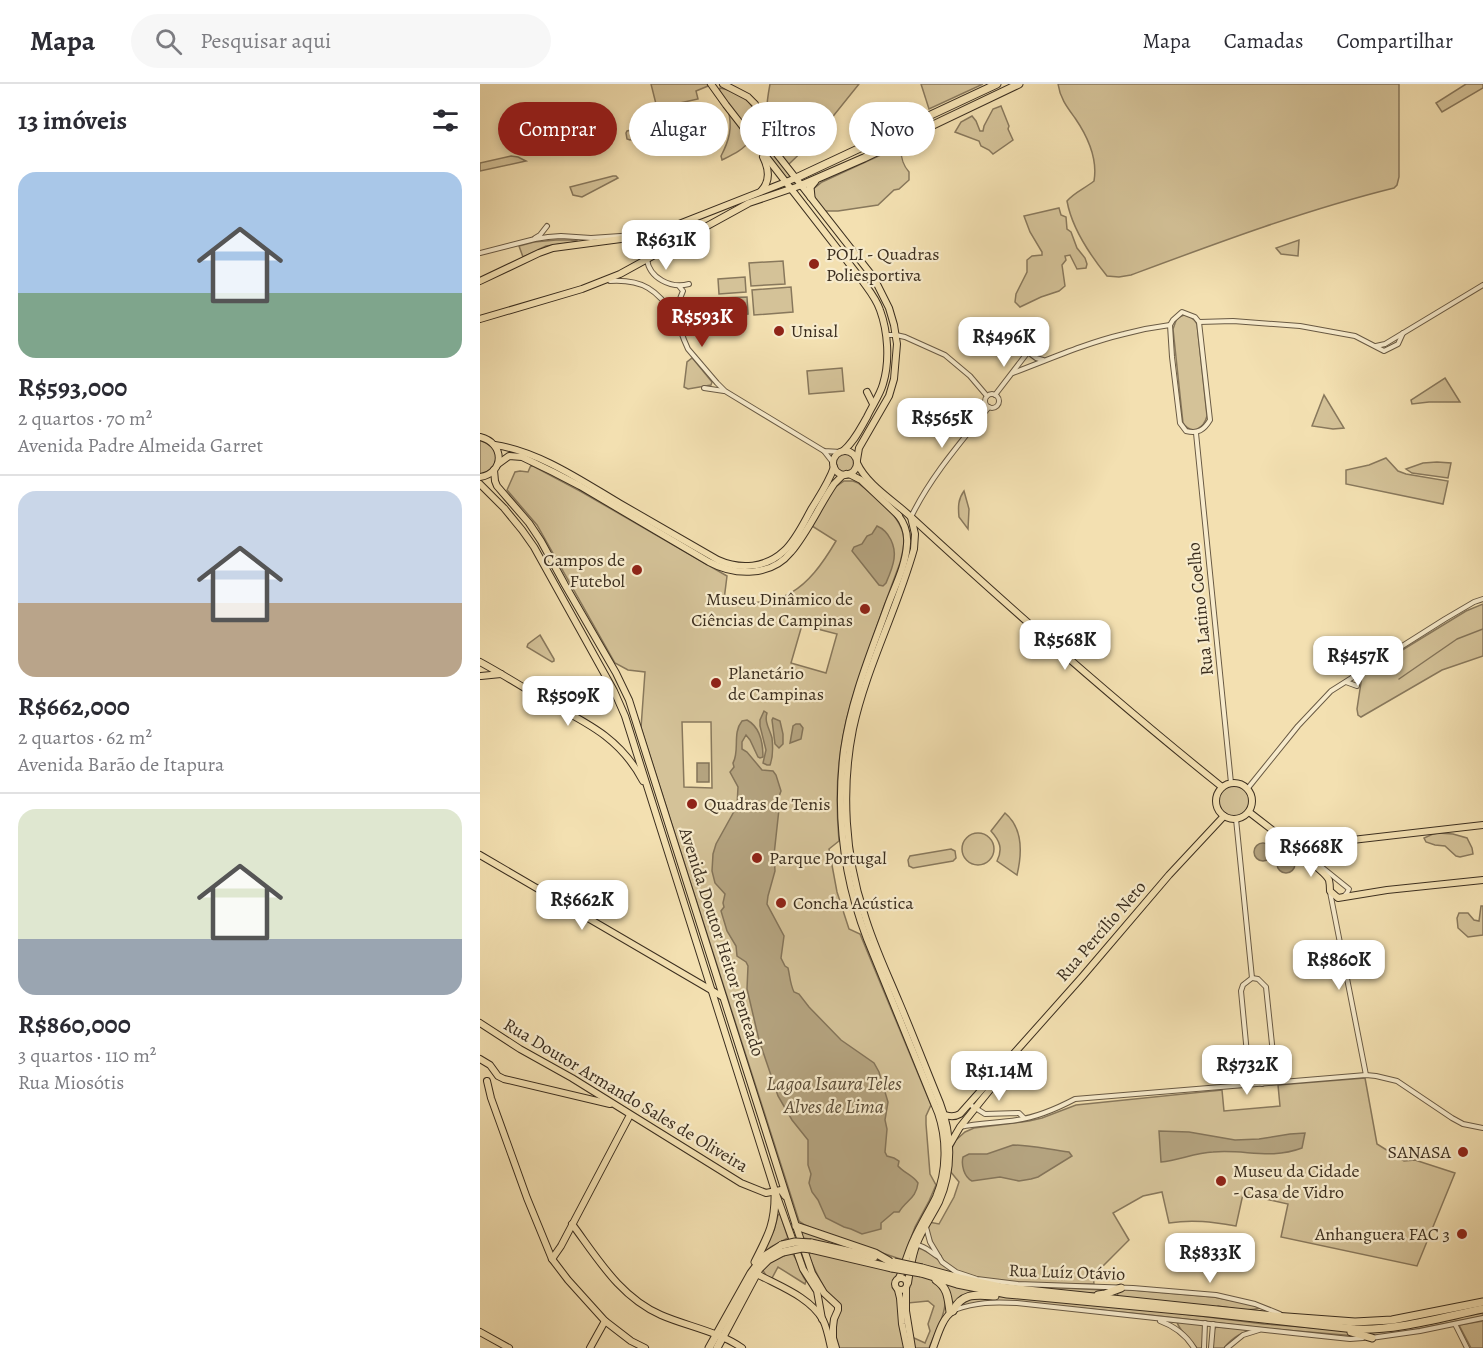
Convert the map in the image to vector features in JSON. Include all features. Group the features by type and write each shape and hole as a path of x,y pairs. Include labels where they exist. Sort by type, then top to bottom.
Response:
{"highway":[{"path":"796,178 996,84"},
{"path":"802,185 1019,84"},
{"path":"811,197 811,184 826,173"},
{"path":"754,1273 752,1268 770,1232 775,1215 775,1191"},
{"path":"796,1226 875,1253 892,1263"},
{"path":"707,1348 719,1336 754,1273 782,1248 811,1246 892,1263 957,1284 1007,1294 1340,1327 1384,1328 1483,1309"},
{"path":"922,1272 1000,1287 1354,1322 1375,1322 1483,1302"},
{"path":"922,1272 938,1281 944,1288 952,1311"},
{"path":"1083,1296 1105,1294 1121,1288"},
{"path":"952,1311 962,1298 967,1296 1007,1294"},
{"path":"1444,1303 1454,1308"},
{"path":"1340,1327 1372,1338"},
{"path":"717,1348 719,1336"}],"main road":[{"path":"711,84 740,123"},
{"path":"480,477 487,476 509,456 522,457 580,486 709,562 723,569 741,572 766,569 792,552 837,480 855,469 859,448 882,408 894,379 897,356 896,338 889,308 880,287 772,147 755,104 748,97 723,84"},
{"path":"717,93 717,88 720,86 731,88"},
{"path":"757,194 765,187 769,179 768,166 762,156"},
{"path":"480,437 488,439 495,445 516,449 538,458 718,560 733,566 759,565 772,560 784,551 795,538 829,480 836,456 855,437 883,386 886,372 886,339 880,309 872,293 765,156"},
{"path":"480,281 553,248 651,235 796,178"},
{"path":"480,319 582,289 620,274 749,203 802,185"},
{"path":"773,194 796,196"},
{"path":"822,229 830,228 831,221"},
{"path":"676,226 672,235 681,240"},
{"path":"651,235 663,241 660,252"},
{"path":"867,392 874,404 882,408"},
{"name":"Avenida Doutor Heitor Penteado","path":"495,445 499,456 495,481 497,486 534,529 626,693 812,1273 824,1293 838,1306 834,1319"},
{"path":"842,451 853,453 861,471 900,512 904,520 925,531"},
{"path":"834,466 839,473 861,480 900,512 911,517 1145,724 1222,787"},
{"name":"Avenida Doutor Heitor Penteado","path":"480,484 504,508 530,541 617,697 640,762 782,1212 803,1269 817,1291 822,1319 831,1348"},
{"path":"900,512 907,532 906,552 850,720 843,759 841,814 846,863 857,912 924,1072 945,1115 950,1144 943,1192 916,1245 907,1286 906,1311 912,1348"},
{"path":"907,1348 900,1298 895,1282 899,1278 912,1243 936,1195 946,1166 944,1145 941,1123 924,1072 857,890 850,855 847,810 852,736 869,676 915,544 911,517"},
{"path":"915,534 918,530 925,531"},
{"path":"480,662 593,726 606,736 616,744 632,764 642,778 651,798"},
{"path":"481,677 489,667"},
{"path":"605,672 612,667"},
{"path":"481,677 501,674"},
{"path":"568,703 568,713"},
{"path":"629,729 637,726"},
{"path":"632,764 638,767 640,762"},
{"path":"1231,783 1238,783 1248,788 1253,800 1249,812 1236,819 1224,816 1218,809 1216,800 1222,787 1231,783"},
{"path":"1249,812 1332,879 1330,891 1338,899 1483,880"},
{"name":"Rua Percílio Neto","path":"950,1144 974,1108 1001,1077 1002,1066 1169,875 1224,816"},
{"path":"1311,860 1319,846 1330,843 1483,825"},
{"path":"1325,836 1330,843"},
{"path":"480,856 723,998"},
{"path":"480,856 706,991 712,995 715,1002"},
{"name":"Rua Doutor Armando Sales de Oliveira","path":"480,1023 741,1183 758,1191 782,1212"},
{"path":"480,1059 490,1065 498,1076"},
{"path":"616,1106 498,1076 483,1081 552,1259 604,1321 645,1348"},
{"path":"566,1093 575,1089 577,1084 572,1078"},
{"name":"Rua Percílio Neto","path":"945,1115 956,1116 974,1108"},
{"path":"574,1286 556,1256 630,1115"},
{"path":"758,1191 770,1193 779,1190 789,1202"},
{"path":"572,1224 614,1279 633,1299 660,1314 719,1336 742,1348"},
{"path":"543,1235 552,1250 559,1249"},
{"path":"552,1259 559,1249"},
{"path":"754,1273 804,1300 822,1319 828,1321 834,1319 832,1331 836,1348"},
{"path":"899,1278 905,1279 907,1286"},
{"path":"898,1290 902,1291 907,1286"},
{"path":"933,1348 940,1329 952,1311"},
{"path":"590,1348 604,1321"},
{"path":"480,1332 509,1348"}],"street":[{"path":"535,239 547,226"},
{"path":"480,253 548,237 651,235"},
{"path":"648,259 648,266 663,282 679,286 689,284"},
{"path":"603,281 627,281 646,285 659,295 676,318 688,349 725,391 824,451 834,466"},
{"path":"1199,322 1233,321 1300,326 1355,336 1388,351 1398,344 1403,333 1483,285"},
{"path":"676,318 683,291 679,286"},
{"path":"666,302 673,304 679,301"},
{"path":"1182,312 1195,317 1199,322 1210,420 1207,426 1196,433 1186,431 1180,423 1170,325 1182,312"},
{"path":"1013,373 1044,360 1124,334 1170,325"},
{"path":"886,339 904,337 945,355 970,376 987,396"},
{"path":"996,395 1028,352 1044,360"},
{"path":"704,388 725,391"},
{"path":"987,396 996,395"},
{"path":"988,406 998,404 996,395"},
{"path":"987,396 985,402 988,406"},
{"path":"911,517 934,476 988,406"},
{"name":"Rua Latino Coelho","path":"1196,433 1231,783"},
{"path":"824,451 842,451"},
{"path":"900,512 916,506"},
{"path":"1248,788 1326,695 1444,618 1483,599"},
{"path":"1345,682 1357,686"},
{"path":"1236,819 1252,978"},
{"path":"1332,879 1349,889 1338,899 1366,1075"},
{"path":"1250,1085 1241,991 1243,985 1252,978 1258,979 1266,987 1276,1082"},
{"path":"1262,1084 1275,1071"},
{"path":"1249,1073 1254,1080 1262,1084"},
{"path":"960,1127 1025,1119 1045,1114 1075,1099 1366,1075 1397,1082 1463,1124 1483,1128"},
{"path":"974,1108 985,1114 1019,1113 1025,1119"},
{"path":"973,1124 979,1118 974,1108"},
{"path":"926,1226 928,1238 939,1257"},
{"name":"Rua Luíz Otávio","path":"916,1245 925,1247 956,1272 985,1280 1018,1284 1109,1287 1216,1295 1305,1318"},
{"path":"952,1311 988,1302 1017,1303 1350,1339 1420,1331 1483,1318"},
{"path":"1154,1318 1176,1329 1194,1348"},
{"path":"1204,1348 1205,1323"},
{"path":"1211,1348 1213,1323"},
{"path":"1454,1324 1467,1348"},
{"path":"1227,1348 1243,1335 1263,1330"}],"shaded area":[{"path":"651,84 707,84 708,86 696,91 698,99 684,102 656,102"},
{"path":"770,84 859,84 837,111 837,102 768,102"},
{"path":"921,84 983,84 935,106 935,102 927,102"},
{"path":"1058,84 1399,84 1399,177 1397,185 1394,188 1327,206 1261,228 1131,275 1107,276 1082,241 1069,211 1067,201 1094,181 1095,164 1088,140 1064,102"},
{"path":"1466,84 1483,84 1483,88 1442,112 1436,103"},
{"path":"720,88 729,90 749,102 740,102 740,119 728,102 719,92"},
{"path":"1001,106 1013,140 993,154 981,146 979,141 955,132 961,122 972,116 980,131 983,131 993,109"},
{"path":"728,110 740,126 740,150 722,160 721,156 728,156"},
{"path":"511,156 526,161 480,171 480,163"},
{"path":"769,156 777,156 791,177 786,179"},
{"path":"781,156 797,156 788,165"},
{"path":"878,156 901,156 909,172 909,180 878,205 838,211 822,211 811,197 812,190 822,182"},
{"path":"613,176 618,178 582,197 573,195 570,187"},
{"path":"1059,208 1061,215 1066,217 1067,229 1071,232 1077,248 1085,258 1086,268 1077,269 1070,255 1065,256 1066,260 1062,265 1065,286 1059,291 1020,307 1015,302 1016,294 1027,272 1027,260 1032,256 1042,255 1024,216"},
{"path":"556,240 577,242 546,246 523,257 519,246 534,242"},
{"path":"1299,240 1298,256 1281,254 1276,248"},
{"path":"783,261 785,284 751,286 749,263"},
{"path":"745,277 746,292 719,294 718,279"},
{"path":"791,287 793,312 754,315 752,290"},
{"path":"747,297 748,314 720,316 719,298"},
{"path":"1184,315 1192,318 1197,324 1207,416 1203,424 1194,430 1183,423 1173,329 1177,318"},
{"path":"692,358 712,382 711,385 688,389 684,387 687,362"},
{"path":"842,368 844,391 809,394 807,371"},
{"path":"1445,378 1460,402 1412,404 1411,400"},
{"path":"1324,395 1344,428 1312,426"},
{"path":"480,439 495,449 496,463 489,471 480,475"},
{"path":"845,454 853,459 854,463 849,471 845,472 837,467 836,463 841,455"},
{"path":"1386,458 1398,471 1406,474 1448,481 1443,504 1346,484 1346,470 1369,465"},
{"path":"1423,463 1451,463 1448,478 1412,473 1406,469"},
{"name":"Parque Portugal","path":"531,465 727,576 724,600 762,602 778,599 803,584 815,572 836,541 812,526 834,488 844,481 853,481 865,488 887,508 899,523 904,540 900,563 845,726 838,776 839,841 829,849 837,892 849,929 860,934 931,1105 926,1116 926,1124 930,1174 936,1185 915,1227 903,1260 823,1233 799,1221 641,728 645,672 628,670 615,663 537,525 507,490 515,472 528,472","holes":["802,625 837,634 826,673 791,663","682,722 711,722 712,788 684,787"]},
{"path":"964,491 969,509 968,529 959,517 959,503"},
{"path":"1483,604 1483,656 1442,670 1361,717 1358,715 1363,674 1466,611"},
{"path":"540,635 554,659 552,662 527,647"},
{"path":"1234,785 1245,790 1250,801 1245,812 1234,817 1223,812 1218,801 1223,790"},
{"path":"1005,813 1015,826 1020,842 1017,875 997,861 1000,845 991,831"},
{"path":"978,833 989,838 994,849 989,860 978,865 967,860 962,849 967,838"},
{"path":"1438,833 1467,838 1473,854 1456,856 1445,846 1426,842 1424,838"},
{"path":"951,849 955,851 956,858 953,861 913,868 909,866 910,856"},
{"path":"1481,906 1483,906 1483,935 1468,937 1458,928 1459,913 1468,913 1474,920 1479,921"},
{"path":"1365,1078 1377,1144 1404,1161 1415,1160 1455,1173 1417,1266 1281,1237 1288,1204 1243,1194 1236,1226 1194,1221 1169,1223 1162,1192 1143,1196 1113,1213 1129,1240 1093,1276 1094,1284 1017,1282 975,1276 947,1264 930,1237 927,1227 929,1222 939,1224 954,1197 959,1182 950,1171 952,1148 956,1140 974,1128 1029,1121 1076,1105 1222,1090 1224,1111 1280,1106 1278,1085"},
{"path":"780,1214 788,1238 761,1255 774,1230 778,1215"},
{"path":"799,1230 854,1248 854,1250 802,1238"},
{"path":"918,1248 938,1259 954,1274 914,1263"},
{"path":"807,1251 901,1272 893,1284 897,1291 905,1348 838,1348 834,1327 840,1312 821,1282"},
{"path":"792,1253 806,1281 805,1284 778,1267 771,1280 767,1277 762,1269 776,1258"},
{"path":"912,1273 939,1284 944,1292 945,1302 940,1324 929,1348 914,1348 912,1337 925,1343 930,1331 928,1324 934,1306 928,1301 908,1303 908,1285"},
{"path":"944,1284 979,1291 952,1303"},
{"path":"1003,1285 1105,1290 1106,1293 1084,1293"},
{"path":"1122,1289 1214,1297 1260,1308 1244,1310 1218,1306 1215,1308 1118,1297 1117,1292"},
{"path":"1007,1296 1264,1324 1342,1330 1356,1336 1007,1301 979,1302 959,1308 963,1299"},
{"path":"1483,1313 1483,1316 1388,1335 1362,1333"},
{"path":"1483,1321 1483,1348 1471,1348 1459,1325"},
{"path":"1177,1322 1201,1324 1204,1327 1202,1348 1197,1348"},
{"path":"1216,1327 1256,1329 1238,1336 1224,1348 1213,1348 1213,1331"}],"water":[{"path":"877,526 888,535 894,549 893,565 883,586 879,585 852,551 872,534"},
{"path":"764,711 767,713 767,723 772,738 770,765 763,763 766,750 760,720"},
{"path":"773,718 780,721 783,734 783,744 779,748 775,744"},
{"name":"Lagoa Isaura Teles Alves de Lima","path":"747,720 760,736 763,757 758,757 746,735 742,742 742,749 762,770 773,771 781,791 777,802 779,809 774,855 775,871 767,904 784,936 781,958 788,968 794,992 799,994 841,1040 874,1063 888,1102 885,1120 887,1129 885,1152 887,1156 899,1161 898,1166 918,1183 913,1196 899,1212 894,1212 881,1223 881,1229 862,1234 826,1218 812,1192 809,1183 811,1174 808,1165 808,1140 792,1120 778,1096 759,1040 747,989 748,966 737,956 736,946 727,931 721,911 724,907 725,894 715,883 712,871 716,844 737,806 738,787 730,772 734,767 737,731 742,721"},
{"path":"800,724 803,728 801,739 790,743 793,726"},
{"path":"697,763 709,763 709,782 697,782"},
{"path":"1263,843 1270,845 1272,852 1270,859 1263,861 1256,859 1254,852 1256,845"},
{"path":"1286,855 1293,857 1295,864 1293,871 1286,873 1279,871 1277,864 1279,857"},
{"path":"1159,1131 1189,1132 1235,1140 1305,1133 1302,1148 1290,1151 1268,1154 1213,1152 1161,1162"},
{"path":"1013,1145 1069,1152 1072,1156 1031,1179 1019,1181 1000,1177 972,1181 965,1174 963,1157 969,1154 987,1154"}],"waterway":[{"path":"1399,679 1457,639 1483,629"}],"place":[{"name":"POLI - Quadras Poliesportiva","path":"814,264"},
{"name":"Unisal","path":"779,331"},
{"name":"Campos de Futebol","path":"637,570"},
{"name":"Museu Dinâmico de Ciências de Campinas","path":"865,609"},
{"name":"Planetário de Campinas","path":"716,683"},
{"name":"Quadras de Tenis","path":"692,804"},
{"name":"Parque Portugal","path":"757,858"},
{"name":"Concha Acústica","path":"781,903"},
{"name":"SANASA","path":"1463,1152"},
{"name":"Museu da Cidade - Casa de Vidro","path":"1221,1181"},
{"name":"Anhanguera FAC 3","path":"1462,1234"}]}
